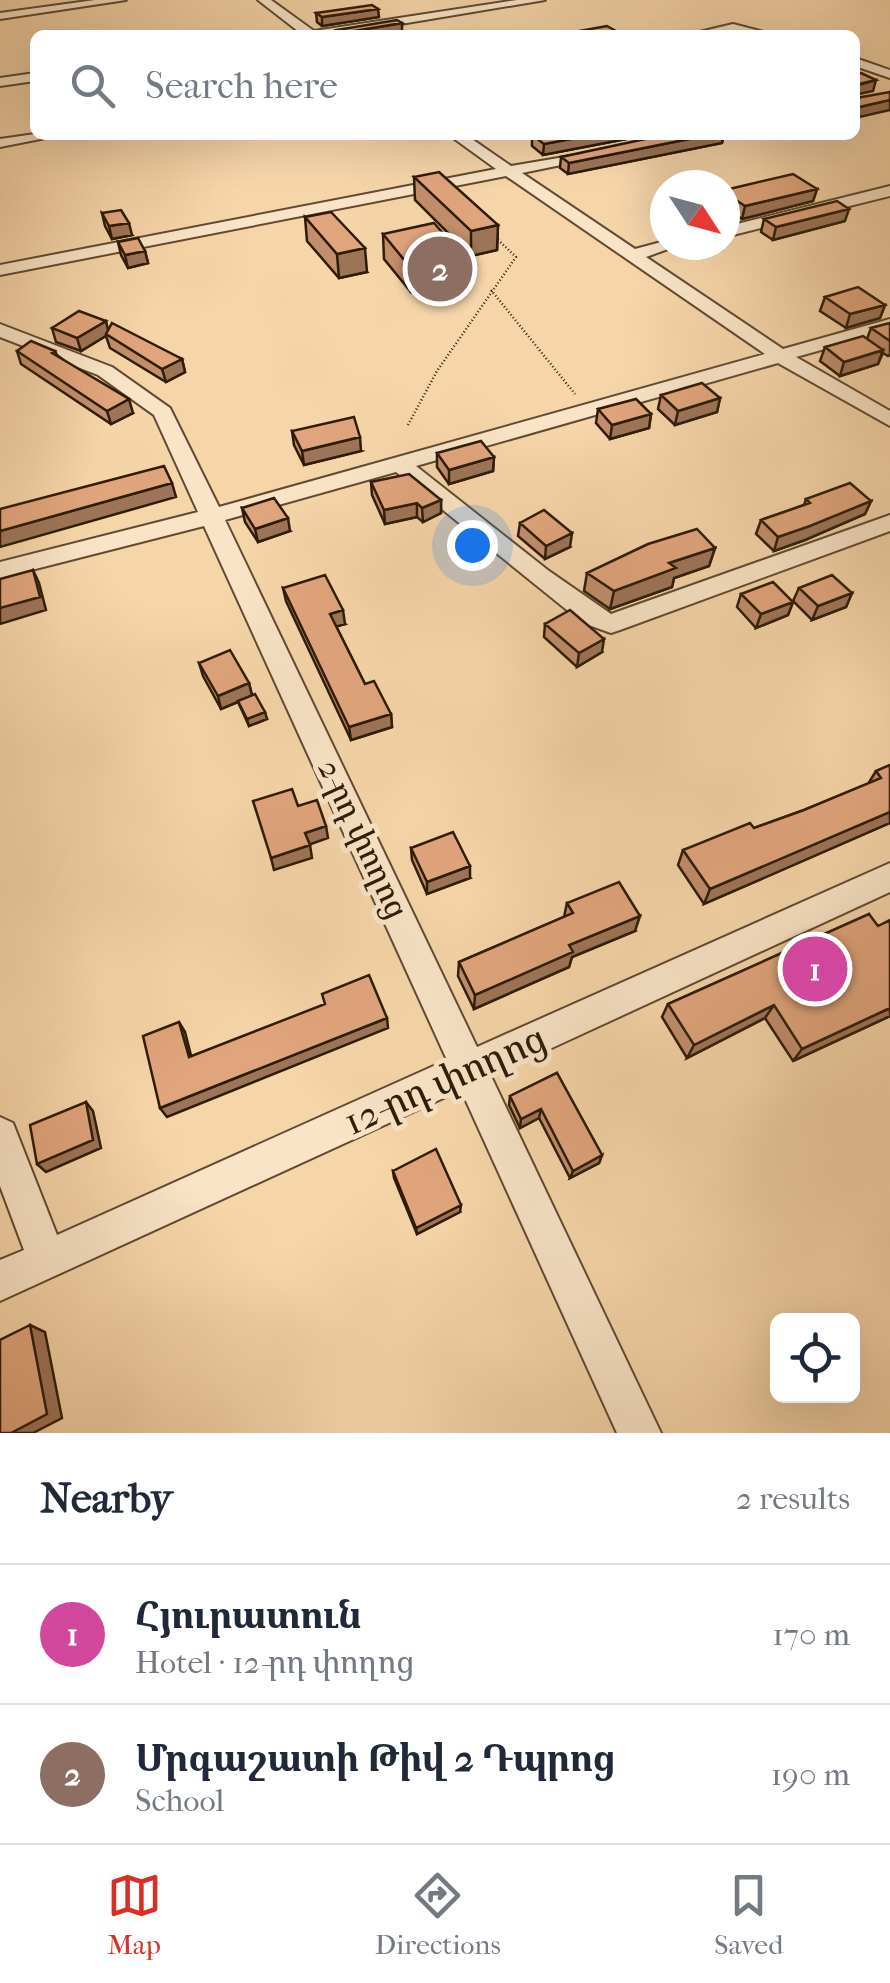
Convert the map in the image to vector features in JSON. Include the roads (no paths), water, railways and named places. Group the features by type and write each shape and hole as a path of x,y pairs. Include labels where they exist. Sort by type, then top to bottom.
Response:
{"street":[{"path":"0,16 120,0"},
{"path":"264,0 305,30"},
{"path":"344,30 539,0"},
{"path":"860,64 890,74"},
{"path":"0,82 30,78"},
{"path":"0,143 30,139"},
{"path":"463,140 780,356 890,420"},
{"path":"0,270 616,150"},
{"path":"740,228 890,191"},
{"path":"632,254 650,250"},
{"path":"0,570 212,516 890,325"},
{"name":"2-րդ փողոց","path":"0,330 104,371 163,412 639,1433"},
{"path":"399,462 540,577 592,616 611,624 890,523"},
{"name":"12-րդ փողոց","path":"0,1281 890,877"},
{"path":"0,1136 47,1259"}],"place":[{"name":"Մրգաշատի Թիվ 2 Դպրոց","path":"440,269"},
{"name":"Հյուրատուն","path":"815,969"}]}
